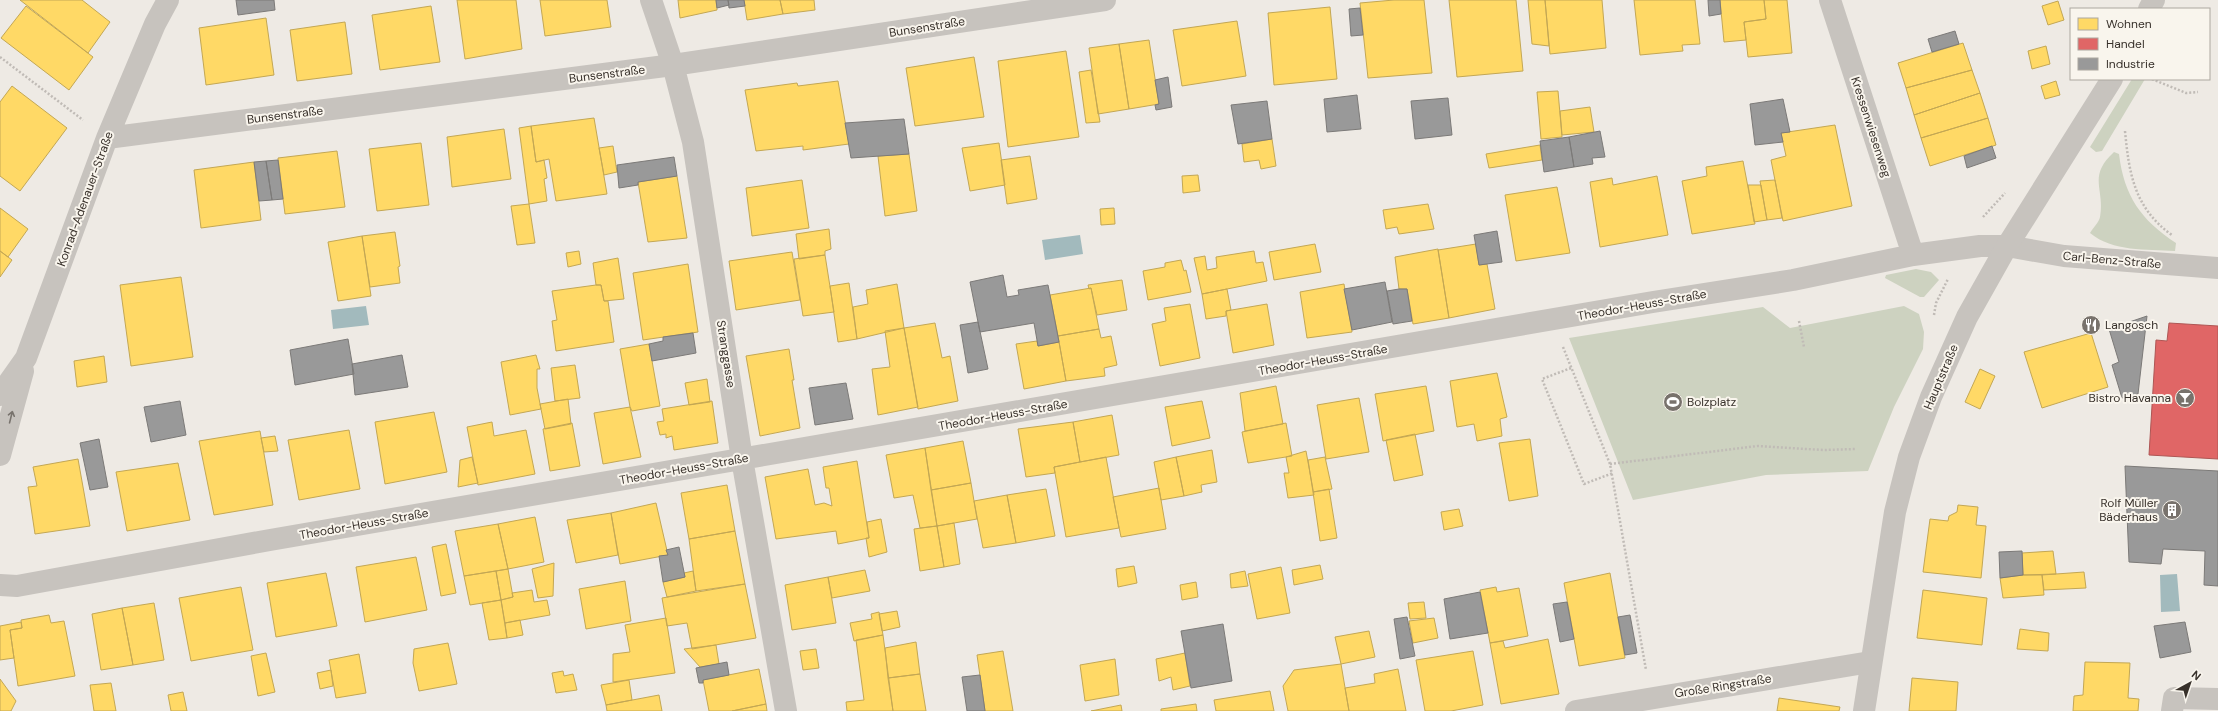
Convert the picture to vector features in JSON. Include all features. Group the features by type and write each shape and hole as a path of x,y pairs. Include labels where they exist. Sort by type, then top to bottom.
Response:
{"street":[{"name":"Konrad-Adenauer-Straße","path":"0,395 26,358 107,138 155,24 168,0"},
{"name":"Stranggasse","path":"651,0 673,65 693,142 742,459 786,711"},
{"name":"Bunsenstraße","path":"107,138 673,65 1105,0"},
{"name":"Kressenwiesenweg","path":"1830,0 1913,255"},
{"name":"Hauptstraße","path":"1864,711 1870,662 1895,512 1909,457 1931,397 1967,318 2007,246 2111,80"},
{"name":"Theodor-Heuss-Straße","path":"0,585 17,586 278,539 1552,321 1653,302 1793,280 1913,255 1980,246 2007,246"},
{"name":"Carl-Benz-Straße","path":"2007,246 2064,256 2218,268"},
{"path":"0,455 26,358"},
{"name":"Große Ringstraße","path":"1576,711 1870,662"},
{"path":"2173,704 2218,699"}],"path":[{"path":"0,57 107,138"},
{"path":"2154,80 2186,93 2198,92"},
{"path":"2125,131 2132,184 2144,206 2164,228 2178,238"},
{"path":"1552,321 1613,474 1650,698"},
{"path":"1799,321 1804,346"},
{"path":"1571,368 1542,379 1584,484 1613,474"},
{"path":"1610,464 1758,446 1823,450 1856,449"}],"green space":[{"path":"2131,80 2144,80 2102,151 2096,152 2090,147"},
{"path":"2114,152 2119,154 2125,182 2136,206 2153,225 2176,243 2175,251 2119,247 2109,244 2090,233 2100,217 2101,207 2099,176 2101,169"},
{"path":"1916,269 1931,272 1939,280 1924,297 1920,297 1885,278 1886,275"},
{"path":"1904,306 1919,314 1924,332 1923,349 1894,407 1868,471 1766,475 1633,500 1569,338 1763,307 1790,328"}],"water":[{"path":"1080,235 1083,254 1045,260 1042,240"},
{"path":"366,306 369,325 333,329 331,310"},
{"path":"2177,574 2180,611 2161,612 2160,575"}],"building: Wohnen":[{"path":"20,0 82,0 110,22 88,53"},
{"path":"457,0 516,0 522,49 465,59"},
{"path":"540,0 607,0 611,27 545,36"},
{"path":"678,0 716,0 717,10 680,18"},
{"path":"744,0 780,0 783,14 747,20"},
{"path":"780,0 814,0 815,10 783,14"},
{"path":"1394,0 1424,0 1432,73 1368,78 1360,3"},
{"path":"1449,0 1516,0 1523,71 1457,77"},
{"path":"1528,0 1545,0 1549,46 1532,44"},
{"path":"1545,0 1602,0 1606,48 1550,54"},
{"path":"1634,0 1695,0 1700,44 1682,45 1683,51 1640,55"},
{"path":"1720,0 1764,0 1766,19 1744,22 1746,40 1724,42"},
{"path":"1764,0 1787,0 1792,53 1748,57 1744,22 1766,19"},
{"path":"2058,1 2064,20 2048,25 2042,6"},
{"path":"26,6 93,57 69,90 1,38"},
{"path":"431,6 440,62 380,70 372,15"},
{"path":"1330,7 1337,79 1274,85 1268,13"},
{"path":"266,18 274,75 206,85 199,28"},
{"path":"1237,21 1246,76 1182,86 1173,30"},
{"path":"345,22 352,74 297,81 290,30"},
{"path":"1149,40 1159,104 1129,109 1119,44"},
{"path":"1963,43 1972,70 1906,88 1898,63"},
{"path":"1119,44 1129,109 1098,114 1089,48"},
{"path":"2046,46 2050,64 2032,69 2028,51"},
{"path":"1066,51 1079,137 1008,147 998,61"},
{"path":"974,57 984,117 915,126 906,68"},
{"path":"1091,70 1100,122 1086,123 1079,72"},
{"path":"1972,70 1980,93 1914,115 1906,88"},
{"path":"838,81 849,144 803,150 803,146 756,151 745,90 797,83 798,86"},
{"path":"2056,81 2060,95 2045,99 2041,86"},
{"path":"12,86 67,128 20,191 0,176 0,102"},
{"path":"1558,91 1562,137 1541,139 1537,92"},
{"path":"1980,93 1988,118 1921,138 1914,115"},
{"path":"1590,107 1594,132 1562,135 1560,111"},
{"path":"594,118 607,194 556,201 549,159 536,162 531,126"},
{"path":"1988,118 1996,145 1930,166 1921,138"},
{"path":"1835,125 1852,206 1783,221 1771,160 1786,156 1781,133"},
{"path":"531,126 536,162 544,160 547,178 544,179 547,201 529,204 519,128"},
{"path":"504,129 511,179 452,187 447,137"},
{"path":"1272,139 1276,166 1261,169 1259,160 1244,162 1242,144"},
{"path":"421,143 429,205 377,211 369,149"},
{"path":"999,143 1005,185 970,191 962,148"},
{"path":"1540,145 1542,160 1489,168 1486,154"},
{"path":"613,146 617,172 604,175 599,148"},
{"path":"337,151 345,207 285,214 278,158"},
{"path":"909,154 917,211 885,216 878,156"},
{"path":"1030,156 1037,199 1007,204 1001,160"},
{"path":"1743,161 1755,224 1692,234 1682,181 1707,176 1706,167"},
{"path":"254,162 261,220 201,228 194,170"},
{"path":"1198,175 1200,191 1183,193 1182,176"},
{"path":"677,176 687,238 648,242 638,182"},
{"path":"1657,176 1668,235 1600,247 1590,182 1612,178 1613,185"},
{"path":"802,180 809,228 752,236 746,188"},
{"path":"1775,180 1782,218 1767,220 1760,181"},
{"path":"1748,185 1761,185 1767,220 1754,222"},
{"path":"1557,187 1570,253 1516,261 1505,195"},
{"path":"529,204 535,243 517,245 511,206"},
{"path":"1428,204 1434,229 1399,234 1397,227 1386,229 1383,210"},
{"path":"0,208 28,229 8,257 0,251"},
{"path":"1114,208 1115,224 1101,225 1100,209"},
{"path":"829,229 831,249 825,251 825,255 799,259 796,234"},
{"path":"395,232 400,266 398,267 400,283 370,287 362,236"},
{"path":"362,236 371,296 338,301 328,242"},
{"path":"1315,244 1321,272 1274,280 1269,252"},
{"path":"1476,244 1479,265 1487,264 1495,309 1449,318 1438,250"},
{"path":"1438,249 1449,318 1413,324 1407,289 1399,289 1395,257"},
{"path":"0,251 12,260 0,277"},
{"path":"579,251 581,264 568,267 566,253"},
{"path":"1254,251 1256,263 1263,262 1267,281 1202,294 1194,258 1205,256 1207,270 1217,268 1216,257"},
{"path":"792,252 800,300 736,310 729,261"},
{"path":"825,255 834,312 803,316 794,259"},
{"path":"618,258 624,299 604,301 601,285 596,285 593,263"},
{"path":"1181,260 1184,271 1186,270 1191,292 1148,300 1143,271 1165,267 1165,263"},
{"path":"688,264 698,332 643,340 633,273"},
{"path":"181,277 193,357 131,366 120,285"},
{"path":"1122,280 1127,310 1097,315 1091,288 1089,289 1088,285"},
{"path":"849,283 857,339 838,342 830,286"},
{"path":"897,284 904,328 857,339 853,307 868,304 866,290"},
{"path":"1344,284 1352,332 1307,338 1300,292"},
{"path":"601,285 604,301 608,301 614,342 556,351 552,321 557,320 552,291"},
{"path":"1091,288 1099,329 1058,336 1050,295"},
{"path":"1227,289 1231,310 1226,311 1226,316 1206,319 1202,294"},
{"path":"1190,304 1200,358 1160,366 1152,324 1166,321 1164,308"},
{"path":"1267,304 1274,345 1233,353 1226,311"},
{"path":"935,323 942,358 950,356 958,401 918,409 904,328"},
{"path":"904,328 918,407 878,415 872,369 890,367 885,331"},
{"path":"1099,329 1101,338 1111,336 1117,365 1104,368 1105,376 1066,381 1058,336"},
{"path":"2091,333 2108,387 2042,408 2024,352"},
{"path":"1037,341 1038,346 1059,342 1066,381 1024,389 1016,344"},
{"path":"649,344 660,406 632,411 630,407 620,349"},
{"path":"789,349 794,380 792,380 800,428 760,436 746,356"},
{"path":"536,355 540,369 537,369 537,388 541,409 510,415 501,362"},
{"path":"104,356 107,382 77,387 74,361"},
{"path":"575,365 580,398 555,401 551,368"},
{"path":"1980,369 1995,376 1980,409 1965,402"},
{"path":"1497,373 1507,417 1500,419 1502,436 1477,441 1474,424 1457,427 1450,381"},
{"path":"707,379 710,402 689,405 685,383"},
{"path":"1276,386 1283,424 1245,431 1240,393"},
{"path":"1426,386 1434,431 1383,441 1375,394"},
{"path":"1359,398 1369,452 1326,459 1317,405"},
{"path":"568,399 571,424 545,429 540,404"},
{"path":"712,401 718,443 674,450 672,436 666,438 666,434 660,435 657,422 664,421 662,409"},
{"path":"1202,401 1210,438 1172,446 1165,407"},
{"path":"630,407 641,457 603,464 594,413"},
{"path":"434,412 447,472 385,484 375,422"},
{"path":"1112,415 1119,455 1080,462 1073,422"},
{"path":"492,422 494,436 526,430 535,474 478,485 467,427"},
{"path":"1073,422 1080,462 1054,467 1055,473 1026,477 1018,429"},
{"path":"572,423 580,466 550,471 543,429"},
{"path":"1286,423 1292,456 1248,463 1242,432"},
{"path":"349,430 360,489 299,500 288,440"},
{"path":"260,431 273,505 214,515 199,441"},
{"path":"1415,434 1423,475 1394,481 1386,440"},
{"path":"275,436 278,451 264,452 261,438"},
{"path":"1530,439 1538,496 1509,501 1499,443"},
{"path":"963,441 971,483 931,490 925,448"},
{"path":"925,448 937,526 920,528 913,495 894,498 886,455"},
{"path":"1212,450 1217,482 1201,485 1202,492 1184,496 1176,457"},
{"path":"1306,451 1314,495 1288,498 1284,473 1289,473 1286,457"},
{"path":"472,457 478,483 458,487 460,460"},
{"path":"1106,457 1119,528 1066,537 1054,467"},
{"path":"1176,457 1184,496 1161,500 1154,462"},
{"path":"1325,457 1332,489 1313,492 1308,460"},
{"path":"78,459 90,526 35,534 28,487 37,486 33,467"},
{"path":"857,461 869,538 838,544 836,531 776,539 765,477 808,469 815,505 824,503 832,506 829,488 826,488 823,467"},
{"path":"178,463 190,520 127,531 116,472"},
{"path":"971,483 977,519 937,526 931,490"},
{"path":"727,485 735,531 689,539 681,493"},
{"path":"1159,488 1166,529 1121,537 1113,497"},
{"path":"1046,489 1055,536 1016,543 1007,495"},
{"path":"1329,489 1337,538 1320,541 1313,492"},
{"path":"1007,495 1016,543 983,548 974,501"},
{"path":"656,503 668,555 620,564 611,513"},
{"path":"1958,505 1978,507 1976,525 1986,526 1981,578 1923,572 1930,519 1948,521 1949,516 1957,512"},
{"path":"1459,509 1463,526 1444,530 1441,512"},
{"path":"611,513 618,555 576,563 567,520"},
{"path":"535,517 544,562 508,569 498,524"},
{"path":"881,519 887,552 869,557 866,538 869,538 867,522"},
{"path":"954,523 960,564 944,567 937,526"},
{"path":"498,524 508,569 464,576 455,531"},
{"path":"937,526 944,567 920,571 914,529"},
{"path":"735,531 745,584 696,591 689,539"},
{"path":"446,544 456,593 441,596 432,547"},
{"path":"2053,551 2056,574 2023,575 2022,553"},
{"path":"416,557 427,610 365,622 356,567"},
{"path":"554,563 553,596 538,598 532,569"},
{"path":"1320,565 1323,579 1294,585 1292,570"},
{"path":"1134,566 1137,583 1118,587 1116,569"},
{"path":"1281,567 1290,613 1257,619 1248,574"},
{"path":"508,569 513,597 501,600 496,571"},
{"path":"865,570 870,591 832,598 828,577"},
{"path":"496,571 501,600 470,605 464,576"},
{"path":"693,571 696,591 667,597 663,582 685,577 684,573"},
{"path":"1245,571 1248,586 1231,588 1230,574"},
{"path":"2084,572 2086,588 2044,590 2042,575"},
{"path":"326,573 337,626 276,637 267,583"},
{"path":"1610,573 1625,658 1579,666 1564,583"},
{"path":"2023,575 2042,575 2044,595 2003,598 2000,578"},
{"path":"828,577 836,623 792,630 785,585"},
{"path":"625,581 631,621 586,629 579,589"},
{"path":"1196,582 1198,597 1182,600 1180,585"},
{"path":"745,584 756,638 692,649 687,623 667,626 662,598"},
{"path":"241,587 253,650 191,661 179,598"},
{"path":"1496,587 1497,592 1519,588 1528,636 1490,643 1480,590"},
{"path":"532,590 534,602 547,600 550,615 505,623 501,600 513,597 512,593"},
{"path":"1923,590 1987,598 1982,645 1917,638"},
{"path":"501,600 507,638 489,640 482,603"},
{"path":"1424,602 1426,618 1410,619 1408,603"},
{"path":"154,603 164,660 133,665 122,608"},
{"path":"122,608 133,665 101,670 92,614"},
{"path":"897,611 900,627 882,631 879,614"},
{"path":"879,612 883,635 854,641 850,623 872,619 871,614"},
{"path":"49,615 51,623 64,621 75,676 18,686 10,630 22,628 21,620"},
{"path":"666,618 675,673 613,682 613,654 630,652 625,625"},
{"path":"1434,618 1438,638 1413,643 1409,621"},
{"path":"520,620 523,635 507,638 505,623"},
{"path":"21,622 22,628 10,630 14,658 0,660 0,626"},
{"path":"2020,629 2049,633 2048,651 2017,649"},
{"path":"1369,631 1375,657 1341,664 1335,637"},
{"path":"883,635 893,711 847,711 846,702 864,700 856,640"},
{"path":"1548,639 1559,694 1501,704 1490,643 1503,641 1505,648"},
{"path":"916,642 920,674 888,678 885,648"},
{"path":"448,643 457,684 419,691 413,663 414,649"},
{"path":"716,645 719,664 700,667 684,649"},
{"path":"816,649 819,668 803,670 800,651"},
{"path":"1003,651 1013,711 985,711 977,655"},
{"path":"1473,651 1483,705 1451,711 1425,711 1416,660"},
{"path":"266,653 275,692 258,696 251,656"},
{"path":"1185,653 1190,686 1173,690 1171,677 1159,681 1156,659"},
{"path":"359,654 366,693 336,698 329,660"},
{"path":"1115,659 1119,695 1085,701 1080,665"},
{"path":"2085,662 2130,663 2128,698 2139,699 2138,711 2073,711 2074,696 2083,695"},
{"path":"1341,664 1349,711 1288,711 1283,686 1294,670"},
{"path":"759,669 766,704 732,711 709,711 703,680"},
{"path":"1398,669 1406,711 1349,711 1345,688 1375,683 1374,674"},
{"path":"331,670 333,686 320,689 317,673"},
{"path":"563,671 564,676 573,674 577,690 556,693 552,673"},
{"path":"920,674 926,711 893,711 888,678"},
{"path":"1912,678 1958,682 1956,711 1909,711"},
{"path":"0,679 16,701 11,711 0,711"},
{"path":"629,680 632,700 606,705 601,685"},
{"path":"111,683 116,711 94,711 90,685"},
{"path":"1270,691 1274,711 1216,711 1214,700"},
{"path":"183,692 187,711 171,711 168,695"},
{"path":"659,695 662,711 607,711 606,705"},
{"path":"1779,698 1840,707 1839,711 1777,711"},
{"path":"766,704 767,711 732,711"},
{"path":"1196,704 1197,711 1161,711 1161,709"},
{"path":"1121,705 1122,711 1091,711"}],"building: Handel":[{"name":"Bistro Havanna","path":"2169,323 2218,326 2218,459 2149,455 2156,340 2167,341"}],"building: Industrie":[{"path":"236,0 274,0 275,10 238,15"},
{"path":"716,0 728,0 729,5 717,8"},
{"path":"728,0 744,0 745,6 729,8"},
{"path":"1708,0 1720,0 1721,14 1709,16"},
{"path":"1360,8 1363,35 1351,36 1349,9"},
{"path":"1955,31 1959,44 1932,52 1928,39"},
{"path":"1168,77 1172,107 1156,110 1155,105 1159,104 1155,80"},
{"path":"1357,95 1361,129 1327,132 1324,99"},
{"path":"1448,98 1452,135 1415,139 1411,101"},
{"path":"1783,99 1790,132 1781,133 1783,142 1755,145 1750,104"},
{"path":"1267,101 1272,139 1238,144 1231,105"},
{"path":"904,119 909,154 851,158 845,123"},
{"path":"1600,131 1605,157 1592,158 1593,164 1574,167 1569,137"},
{"path":"1569,137 1574,167 1544,172 1540,141"},
{"path":"1992,146 1996,158 1967,168 1964,156"},
{"path":"674,157 677,176 638,182 638,185 619,188 617,165"},
{"path":"278,160 283,199 272,200 266,161"},
{"path":"266,161 272,200 259,201 254,162"},
{"path":"1497,231 1502,262 1479,265 1474,235"},
{"path":"1003,275 1007,297 1019,295 1018,290 1048,285 1059,342 1038,346 1034,323 980,332 970,282"},
{"path":"1385,282 1392,322 1352,330 1344,289"},
{"path":"1407,289 1412,321 1393,324 1387,291"},
{"path":"2147,316 2138,394 2122,398 2112,365 2119,362 2109,329"},
{"path":"978,322 988,369 968,373 960,325"},
{"path":"693,333 696,353 652,361 649,344 663,341 663,337"},
{"path":"348,339 354,374 295,385 290,350"},
{"path":"402,355 408,387 355,395 352,364"},
{"path":"846,383 853,419 815,425 809,388"},
{"path":"180,401 186,435 151,442 144,407"},
{"path":"99,439 108,487 90,490 80,443"},
{"name":"Rolf Müller Bäderhaus","path":"2125,466 2218,471 2218,586 2204,585 2205,551 2163,549 2161,564 2129,562"},
{"path":"679,547 685,577 663,582 659,556 668,555 666,550"},
{"path":"2022,551 2023,575 2000,578 1999,552"},
{"path":"1480,592 1488,633 1450,639 1444,599"},
{"path":"1567,602 1574,639 1560,642 1553,604"},
{"path":"1630,615 1637,653 1625,655 1618,617"},
{"path":"1407,617 1415,656 1400,659 1394,619"},
{"path":"2185,622 2191,652 2160,658 2154,626"},
{"path":"1223,624 1232,681 1191,688 1181,631"},
{"path":"727,662 729,675 703,680 703,683 699,683 696,668"},
{"path":"980,675 985,711 967,711 962,677"}],"place":[{"name":"Langosch","path":"2091,325"},
{"name":"Bistro Havanna","path":"2185,398"},
{"name":"Bolzplatz","path":"1673,402"},
{"name":"Rolf Müller Bäderhaus","path":"2172,510"}]}
